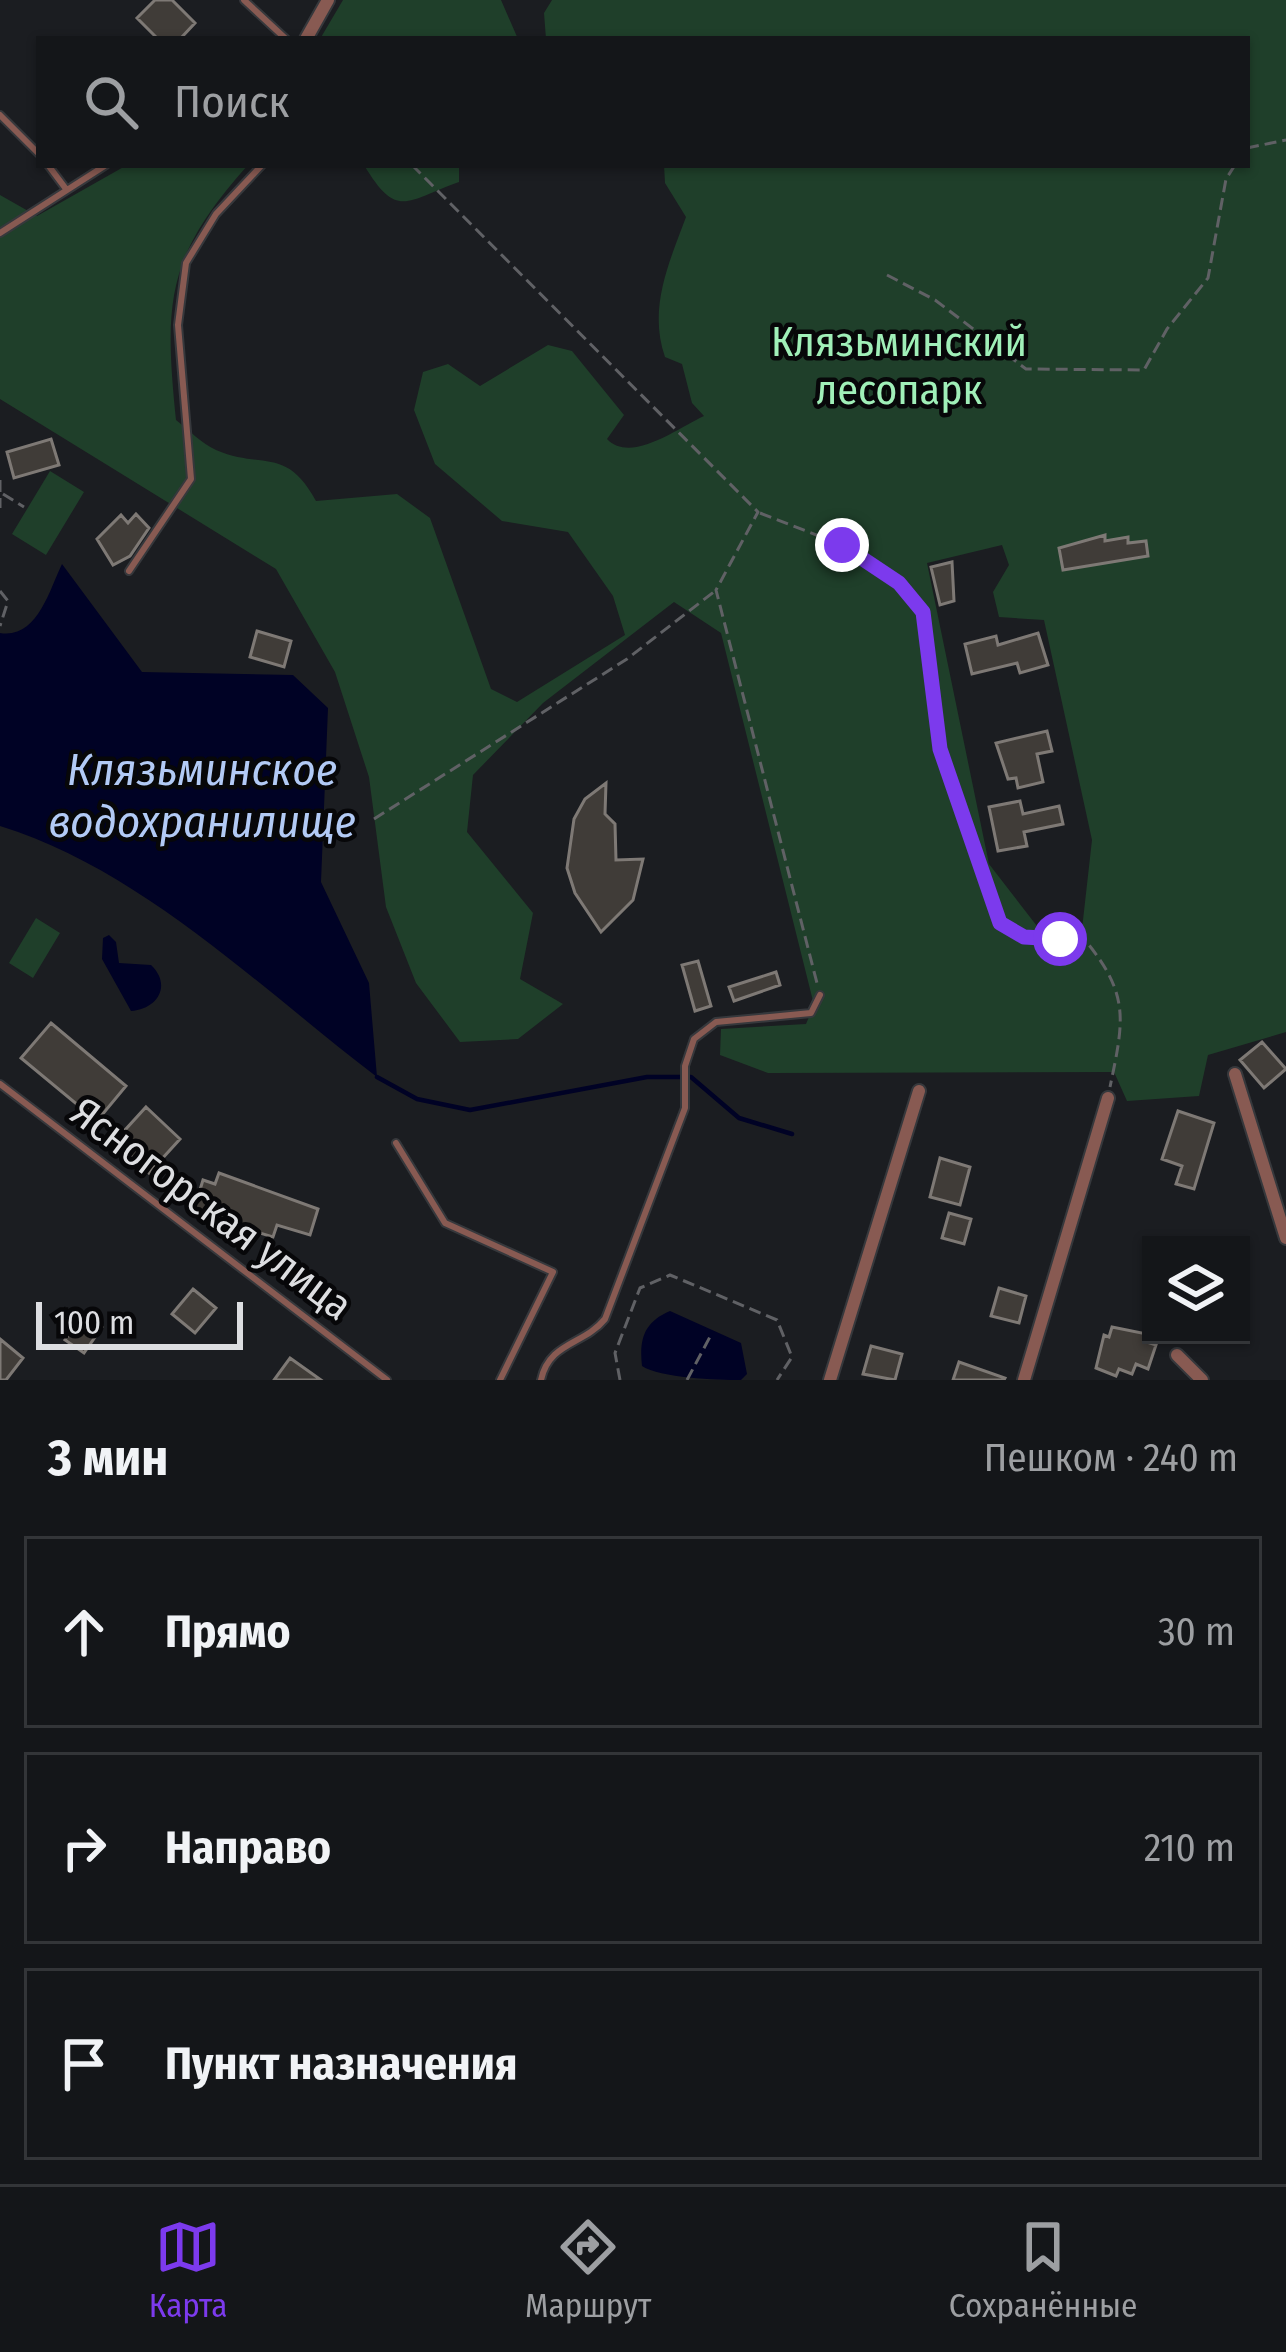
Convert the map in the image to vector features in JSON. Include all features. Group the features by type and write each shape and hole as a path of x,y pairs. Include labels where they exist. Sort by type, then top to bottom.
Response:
{"street":[{"path":"308,36 328,0"},
{"path":"1234,1074 1286,1238"},
{"path":"830,1380 919,1091"},
{"path":"1024,1380 1108,1098"},
{"path":"1177,1355 1202,1380"}],"lane":[{"path":"244,0 283,36"},
{"path":"0,115 36,151"},
{"path":"50,168 66,189"},
{"path":"0,232 101,168"},
{"path":"129,571 190,479 178,325 187,263 217,214 259,168"},
{"path":"542,1380 559,1347 588,1335 605,1319 685,1108 685,1066 694,1039 704,1028 811,1013 820,995"},
{"name":"Ясногорская улица","path":"0,1084 387,1380"},
{"path":"396,1143 445,1223 553,1273 500,1380"}],"path":[{"path":"1250,147 1286,140"},
{"path":"415,168 758,512 842,545 899,583 923,612 940,749 1000,923 1024,937 1084,940 1116,982 1123,1019 1108,1098"},
{"path":"887,275 935,300 1026,369 1144,370 1167,329 1208,278 1226,179 1233,168"},
{"path":"0,479 0,508"},
{"path":"1,493 24,507"},
{"path":"374,819 628,659 716,590 758,512"},
{"path":"0,590 8,601 0,626"},
{"path":"716,590 820,995"},
{"path":"620,1380 615,1353 640,1288 670,1275 777,1320 792,1357 777,1380"},
{"path":"689,1378 712,1333"}],"green space":[{"path":"343,0 501,0 517,36 322,36"},
{"name":"Клязьминский лесопарк","path":"552,0 1286,0 1286,1032 1208,1055 1199,1096 1127,1101 1114,1072 768,1073 720,1055 721,1029 806,1024 814,1005 721,633 674,602 543,703 473,775 467,832 533,913 520,979 563,1004 518,1039 460,1042 416,983 386,907 369,777 335,672 276,569 0,399 0,195 37,216 122,168 245,168 200,227 177,282 171,343 176,420 216,450 284,466 316,501 397,494 430,518 491,689 517,702 625,635 613,596 568,532 502,521 435,464 414,410 423,372 448,364 480,386 548,345 572,351 624,415 607,439 617,446 641,446 704,416 692,403 682,364 665,357 660,339 663,286 686,217 665,183 664,168 1250,168 1250,36 546,36 544,13","holes":["1002,545 1009,565 993,592 999,617 1044,620 1092,840 1082,929 1047,939 989,864 927,563"]},
{"path":"366,168 459,168 459,182 404,201 385,194"},
{"path":"50,471 84,492 46,555 12,534"},
{"path":"36,918 60,933 33,978 9,963"}],"water":[{"name":"Клязьминское водохранилище","path":"62,564 142,672 293,675 328,708 321,882 369,983 377,1077 151,901 52,846 0,826 0,633 13,633 32,621"},
{"path":"109,935 116,942 119,963 151,965 161,980 159,995 148,1006 131,1011 102,959 103,938"},
{"path":"670,1311 741,1343 747,1374 741,1380 704,1379 642,1366 645,1332"}],"building":[{"path":"155,0 172,0 195,23 183,36 155,36 137,18"},
{"path":"51,439 59,465 14,478 7,452"},
{"path":"136,514 149,528 130,556 113,565 97,539 121,515 128,523"},
{"path":"1105,535 1105,541 1128,537 1128,543 1146,541 1148,556 1063,570 1059,548"},
{"path":"952,562 954,601 940,605 931,567"},
{"path":"257,631 291,641 284,667 250,657"},
{"path":"1038,633 1048,665 1020,673 1017,663 972,674 965,644 996,636 998,645"},
{"path":"1047,731 1052,751 1037,754 1043,782 1018,788 1016,778 1008,779 996,743"},
{"path":"606,783 605,814 615,824 616,860 643,859 633,900 601,932 575,893 567,868 574,819 585,799"},
{"path":"1020,801 1023,814 1059,806 1063,824 1024,832 1027,846 998,851 989,807"},
{"path":"698,961 711,1006 695,1011 682,965"},
{"path":"776,972 780,985 734,1001 729,987"},
{"path":"51,1023 126,1086 97,1121 21,1058"},
{"path":"1262,1042 1286,1069 1264,1088 1240,1060"},
{"path":"146,1107 180,1139 149,1173 115,1141"},
{"path":"1178,1111 1214,1123 1194,1189 1176,1184 1182,1166 1162,1159"},
{"path":"940,1158 970,1167 960,1205 930,1197"},
{"path":"219,1173 318,1209 310,1235 277,1225 273,1237 193,1213 203,1180 215,1184"},
{"path":"949,1213 971,1219 964,1244 942,1238"},
{"path":"999,1288 1026,1296 1019,1323 991,1316"},
{"path":"193,1289 216,1308 195,1333 172,1314"},
{"path":"84,1314 102,1327 84,1353 65,1340"},
{"path":"1112,1327 1142,1333 1142,1344 1156,1345 1148,1369 1136,1364 1132,1374 1119,1369 1116,1376 1096,1368 1104,1335 1109,1337"},
{"path":"0,1339 23,1358 6,1380 0,1380"},
{"path":"871,1346 902,1354 895,1380 863,1374"},
{"path":"290,1358 321,1380 274,1380"},
{"path":"959,1362 1005,1378 953,1380"}],"waterway":[{"path":"377,1077 417,1099 470,1110 647,1077 691,1077 739,1118 792,1134"}],"route":[{"path":"842,545 899,583 923,612 940,749 1000,923 1024,937 1060,939"}]}
